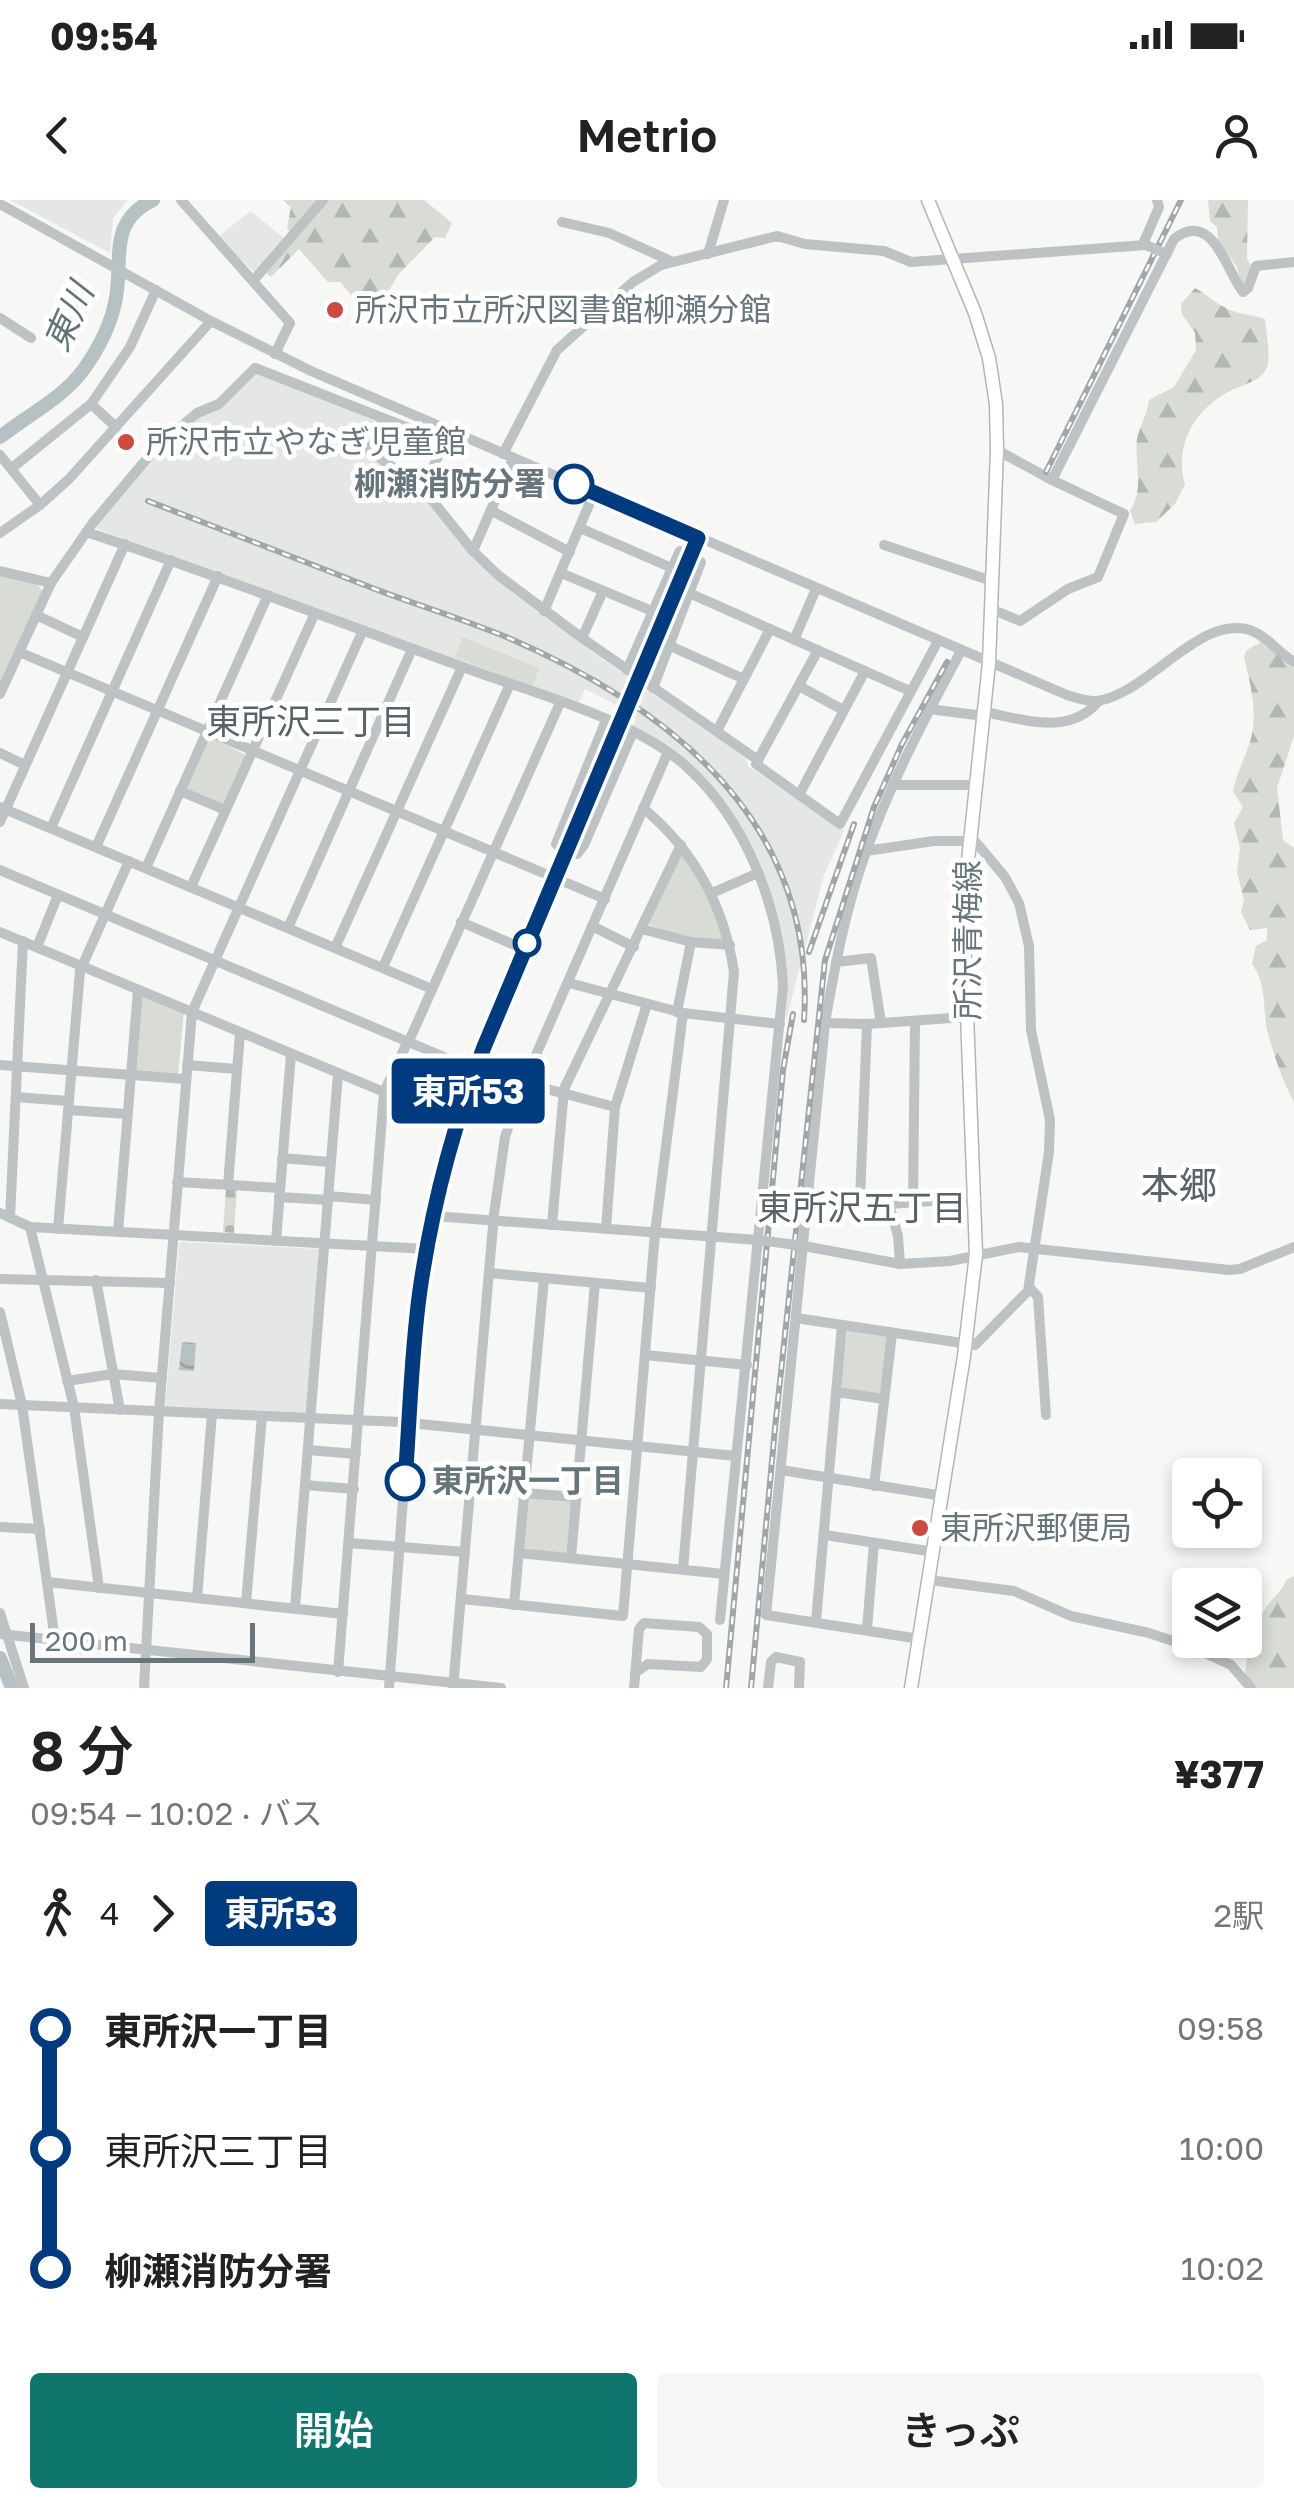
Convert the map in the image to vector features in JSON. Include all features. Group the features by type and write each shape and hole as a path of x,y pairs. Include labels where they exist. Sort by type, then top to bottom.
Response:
{"main road":[{"name":"所沢青梅線","path":"911,1688 966,1344 976,1254 963,908 989,663 997,450 989,358 928,200"}],"street":[{"path":"253,281 323,200"},
{"path":"708,254 724,200"},
{"path":"1144,244 1159,207 1157,200"},
{"path":"0,204 211,321 447,437"},
{"path":"184,204 290,323 275,354"},
{"path":"562,222 609,233 671,261"},
{"path":"1052,480 1180,234 1205,235 1232,268 1243,292 1256,266 1294,262"},
{"path":"473,551 492,510 508,456 557,350 642,275 671,261 777,236 805,244 884,251 911,262 1144,244 1167,254"},
{"path":"12,468 91,404 130,347 156,290"},
{"path":"0,318 31,338"},
{"path":"0,533 40,506 69,479 211,321"},
{"path":"0,694 51,583 86,532 155,450 197,413 219,404 256,368 383,419 508,456 1067,696 1100,700"},
{"path":"91,404 116,427"},
{"path":"383,419 369,450 424,489 473,551 544,611 758,760"},
{"path":"424,489 447,437"},
{"path":"991,608 1020,620 1068,590 1098,577 1124,514 997,450"},
{"path":"0,455 40,506"},
{"path":"544,611 594,494"},
{"path":"492,510 570,552"},
{"path":"580,528 672,568"},
{"path":"86,532 218,576 606,720 668,752 718,802 758,873 780,942 783,987 720,1620"},
{"path":"641,676 698,538"},
{"path":"0,822 2,808 125,544"},
{"path":"884,545 992,581"},
{"path":"627,670 680,551"},
{"path":"51,828 171,560"},
{"path":"652,688 701,562"},
{"path":"0,571 51,583"},
{"path":"560,573 652,612"},
{"path":"96,847 218,576"},
{"path":"794,640 816,588"},
{"path":"582,638 603,590"},
{"path":"690,593 910,691"},
{"path":"146,868 268,595"},
{"path":"191,887 315,612"},
{"path":"36,615 83,638"},
{"path":"930,710 1054,724 1078,718 1100,700 1142,680 1203,638 1226,628 1252,631 1294,662"},
{"path":"717,731 770,629"},
{"path":"144,1688 159,1411 192,1012 363,630"},
{"path":"818,650 756,764 840,824 938,641"},
{"path":"668,645 744,679"},
{"path":"288,928 412,649"},
{"path":"920,1639 766,1615 826,1023 836,962 866,851 892,785 961,651"},
{"path":"19,652 605,898"},
{"path":"335,948 462,667"},
{"path":"799,795 864,671"},
{"path":"383,968 510,684"},
{"path":"800,686 843,710"},
{"path":"332,1688 354,1488 384,1092 560,703"},
{"path":"606,720 556,844 566,853 577,854 584,845 633,732"},
{"path":"390,1682 416,1324 433,1216 475,1070 618,730"},
{"path":"454,1686 489,1272 505,1137 524,1083 668,752"},
{"path":"0,753 25,764"},
{"path":"892,785 976,785"},
{"path":"180,792 225,810"},
{"path":"2,808 432,989"},
{"path":"644,808 682,845 712,894 730,945 734,972 683,1569"},
{"path":"796,1318 979,1344 1030,1288 1050,1120 1031,1030 1029,946 1019,903 1006,877 968,837 866,851"},
{"path":"552,1225 563,1093 682,845"},
{"path":"58,1229 82,966 129,862"},
{"path":"0,870 475,1070 615,1107"},
{"path":"712,894 758,873"},
{"path":"37,947 58,894"},
{"path":"461,922 524,949"},
{"path":"592,926 634,946"},
{"path":"642,929 691,942 730,945"},
{"path":"0,932 384,1092"},
{"path":"23,941 16,1097 5,1215 30,1227 427,1249"},
{"path":"462,1600 623,1616 650,1288 691,942"},
{"path":"836,962 871,958 881,1023"},
{"path":"569,983 680,1013 780,1024"},
{"path":"118,1232 138,990"},
{"path":"606,1229 615,1107 648,1004"},
{"path":"826,1023 966,1017"},
{"path":"914,1204 915,1021"},
{"path":"860,1200 868,1024"},
{"path":"228,1184 240,1033"},
{"path":"276,1241 291,1054"},
{"path":"187,1064 237,1069"},
{"path":"0,1065 185,1079"},
{"path":"295,1608 338,1074"},
{"path":"16,1097 127,1114"},
{"path":"282,1158 330,1162"},
{"path":"177,1182 376,1200"},
{"path":"809,1194 889,1204 976,1198"},
{"path":"889,1204 898,1236 900,1264"},
{"path":"433,1216 758,1240 900,1264 950,1261 1019,1247 1229,1270 1294,1247"},
{"path":"30,1227 74,1407 99,1588"},
{"path":"489,1272 650,1288"},
{"path":"514,1604 544,1278"},
{"path":"0,1279 170,1284"},
{"path":"96,1280 120,1410"},
{"path":"572,1558 596,1283"},
{"path":"1030,1288 1038,1297 1046,1415"},
{"path":"0,1312 22,1405 55,1640"},
{"path":"816,1622 842,1325"},
{"path":"874,1486 892,1334"},
{"path":"645,1355 747,1364"},
{"path":"67,1381 114,1374 162,1378"},
{"path":"836,1392 884,1399"},
{"path":"0,1404 409,1423 736,1456"},
{"path":"196,1598 212,1414"},
{"path":"246,1604 262,1416"},
{"path":"308,1450 356,1454"},
{"path":"781,1470 942,1496"},
{"path":"305,1485 354,1488"},
{"path":"524,1493 576,1497"},
{"path":"0,1527 40,1528"},
{"path":"825,1536 934,1552"},
{"path":"349,1543 465,1552"},
{"path":"867,1630 874,1543"},
{"path":"519,1553 724,1574"},
{"path":"929,1580 1014,1591 1071,1616 1149,1632 1231,1665 1251,1688"},
{"path":"47,1582 343,1614"},
{"path":"0,1613 3,1634 24,1688"},
{"path":"634,1688 635,1673 639,1629 644,1624 699,1627 707,1634 707,1659 701,1667 648,1664 635,1673"},
{"path":"3,1634 336,1672 390,1682 501,1688"},
{"path":"768,1688 771,1662 776,1657 800,1662 799,1688"}],"shaded area":[{"path":"10,200 128,200 113,218 110,253"},
{"path":"251,211 286,240 258,271 253,271 219,240 220,235"},
{"path":"256,373 377,422 365,452 422,490 498,577 592,652 844,831 824,875 786,1021 787,980 770,894 709,784 632,728 636,719 585,689 577,706 99,530 95,525 146,462 199,416 220,409"},
{"path":"182,1242 319,1249 307,1414 165,1408"}],"green space":[{"path":"283,200 424,200 452,223 445,238 435,237 398,275 370,324 363,308 340,282 328,282 299,249 271,277 264,272 293,237 287,228 291,207"},
{"path":"1208,200 1248,200 1247,259 1252,267 1248,282 1242,287 1237,267 1218,241 1217,227 1210,221"},
{"path":"1195,288 1229,310 1265,319 1267,367 1256,379 1205,409 1189,431 1182,457 1185,484 1175,504 1156,522 1135,524 1130,511 1138,484 1137,439 1149,400 1174,387 1196,350 1195,333 1182,314 1181,304"},
{"path":"0,574 36,583 43,592 0,685"},
{"path":"462,637 539,668 532,687 455,657"},
{"path":"1261,642 1294,668 1294,736 1277,788 1283,840 1294,848 1294,1102 1271,1043 1263,989 1252,964 1256,946 1267,940 1267,928 1250,930 1241,912 1244,900 1237,872 1240,848 1234,823 1243,807 1233,792 1254,718 1244,657 1247,650"},
{"path":"210,737 246,755 224,806 184,791"},
{"path":"684,854 712,901 724,940 691,939 647,924 680,855"},
{"path":"142,995 184,1012 178,1075 134,1071"},
{"path":"226,1188 237,1189 234,1233 223,1232"},
{"path":"847,1329 887,1335 882,1395 841,1391"},
{"path":"528,1497 572,1499 566,1554 523,1548"},
{"path":"1294,1576 1294,1688 1256,1688 1245,1674 1248,1658 1262,1658 1262,1614 1286,1580"}],"water":[{"path":"182,1342 196,1343 194,1371 179,1370"}],"waterway":[{"name":"東川","path":"0,437 66,389 89,362 114,307 122,233 138,210 153,200"},
{"name":"東川","path":"0,1658 12,1688"}],"tunnel":[{"path":"618,730 641,676"}],"railway":[{"path":"1046,472 1181,200"},
{"path":"148,501 511,639 627,701 679,739 724,783 760,832 787,888 802,950 804,1020"},
{"path":"751,1688 825,960 874,807 902,744 947,662"},
{"path":"809,952 854,824"},
{"path":"726,1688 783,1070 793,1014"}],"bus line":[{"name":"東所53","path":"405,1481 420,1291 437,1197 455,1130 484,1047 698,538 574,484"}],"place":[{"name":"所沢市立所沢図書館柳瀬分館","path":"335,310"},
{"name":"所沢市立やなぎ児童館","path":"126,442"},
{"name":"柳瀬消防分署","path":"574,484"},
{"name":"東所沢一丁目","path":"405,1481"},
{"name":"東所沢郵便局","path":"920,1528"}],"district":[{"name":"東所沢三丁目","path":"311,722"},
{"name":"本郷","path":"1179,1186"},
{"name":"東所沢五丁目","path":"862,1208"}]}
